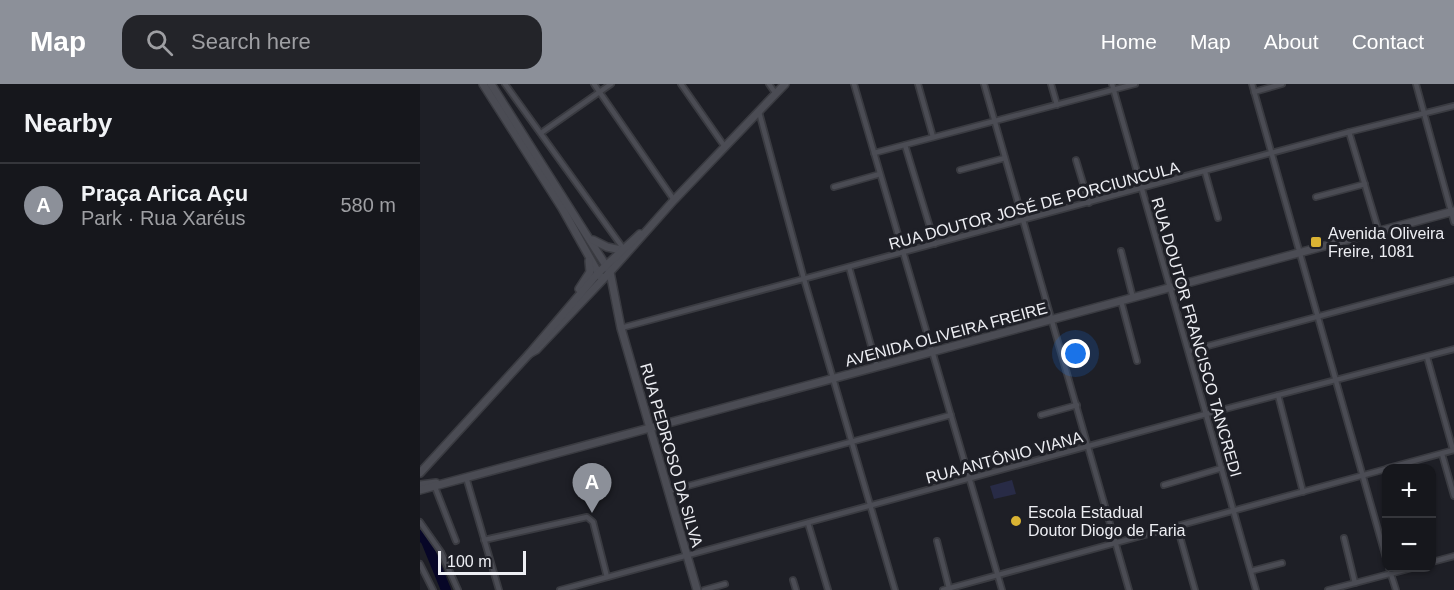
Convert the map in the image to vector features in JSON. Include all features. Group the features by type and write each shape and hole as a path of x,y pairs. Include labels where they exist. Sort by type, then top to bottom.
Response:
{"street":[{"path":"483,84 562,208 601,277 612,289"},
{"path":"491,84 608,269"},
{"path":"505,84 622,249"},
{"path":"594,84 674,200"},
{"path":"541,133 611,84"},
{"path":"681,84 725,147"},
{"path":"769,84 776,94"},
{"path":"529,354 536,350 608,269 785,84"},
{"path":"854,84 1002,590"},
{"path":"918,84 933,137"},
{"path":"984,84 1129,590"},
{"path":"1051,84 1057,105"},
{"path":"874,153 1057,105 1113,87 1135,84"},
{"path":"1252,84 1382,544"},
{"path":"1254,92 1282,84"},
{"path":"1416,84 1453,211 1454,222"},
{"name":"RUA DOUTOR FRANCISCO TANCREDI","path":"1113,87 1256,590"},
{"name":"RUA DOUTOR JOSÉ DE PORCIUNCULA","path":"621,328 1349,132 1454,106"},
{"path":"759,112 804,279 896,590"},
{"path":"1349,132 1379,232"},
{"path":"905,145 935,244"},
{"path":"960,170 1005,158"},
{"path":"1076,160 1089,203"},
{"path":"1205,171 1218,218"},
{"path":"834,187 880,174"},
{"path":"1316,197 1365,184"},
{"name":"AVENIDA OLIVEIRA FREIRE","path":"420,485 466,477 1453,211"},
{"path":"608,269 622,249 653,222"},
{"path":"587,236 596,243 622,249"},
{"path":"1121,251 1133,298"},
{"path":"420,473 529,354 563,313 590,272 589,256"},
{"path":"849,267 877,367"},
{"name":"RUA PEDROSO DA SILVA","path":"608,269 621,328 697,590"},
{"path":"563,313 601,277"},
{"path":"1189,351 1454,280"},
{"path":"1121,301 1137,361"},
{"name":"RUA ANTÔNIO VIANA","path":"560,590 1454,349"},
{"path":"1404,464 1454,450 1427,357"},
{"path":"1278,395 1303,492"},
{"path":"1041,415 1077,405"},
{"path":"669,491 951,415"},
{"path":"1442,454 1454,496"},
{"path":"1164,485 1222,468"},
{"path":"936,542 946,589 1382,470"},
{"path":"466,477 499,590"},
{"name":"AVENIDA OLIVEIRA FREIRE","path":"420,490 445,482"},
{"path":"435,487 456,541"},
{"path":"484,540 582,517 590,518 607,577"},
{"path":"420,522 441,552 458,590"},
{"path":"808,523 828,590"},
{"path":"1177,526 1195,590"},
{"path":"1344,538 1356,582"},
{"path":"1436,561 1454,556"},
{"path":"1251,571 1282,563"},
{"path":"420,564 433,590"},
{"path":"1328,590 1384,572"},
{"path":"1391,572 1396,590"},
{"path":"793,580 796,590"},
{"path":"704,590 725,584"}],"shaded area":[{"path":"1012,480 1016,494 994,499 990,486"}],"waterway":[{"path":"420,535 426,541 446,590"}],"place":[{"name":"Avenida Oliveira Freire, 1081","path":"1316,242"},
{"name":"Praça Arica Açu","path":"592,513"},
{"name":"Escola Estadual Doutor Diogo de Faria","path":"1016,521"}]}
